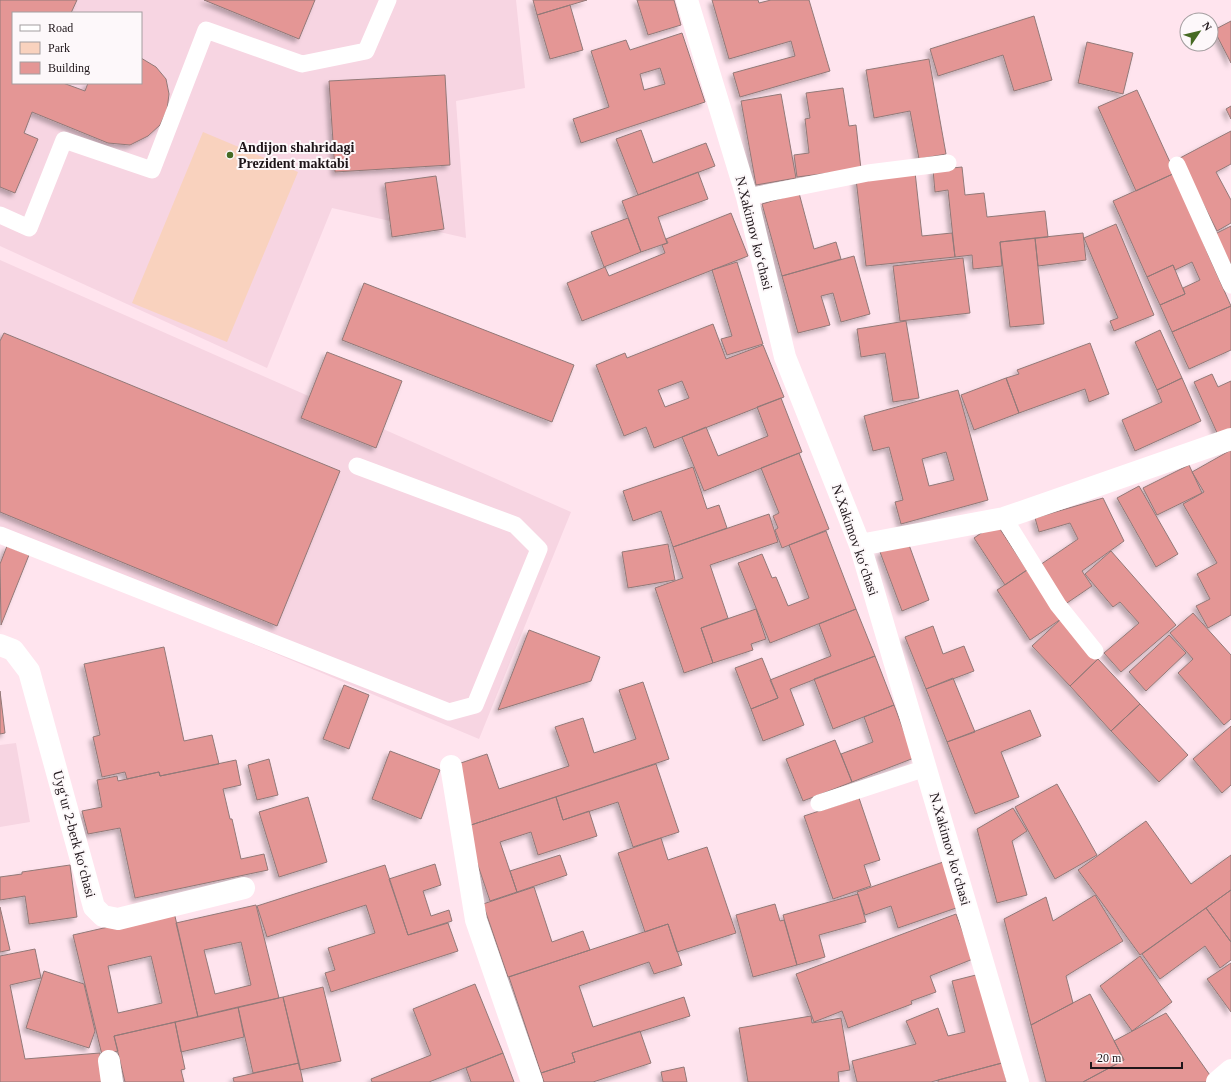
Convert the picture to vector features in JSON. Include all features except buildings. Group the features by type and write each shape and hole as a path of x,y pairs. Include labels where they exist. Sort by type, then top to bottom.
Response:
{"street":[{"name":"N.Xakimov koʻchasi","path":"687,0 747,197 785,357 860,545 1018,1082"},
{"path":"860,545 1004,518 1231,439"},
{"name":"Uygʻur 2-berk koʻchasi","path":"0,645 13,650 29,672 94,907 103,916 118,919 244,888"},
{"path":"451,766 476,920 532,1082"},
{"path":"1217,1082 1231,1070"}],"lane":[{"path":"0,215 29,228 64,140 152,170 206,30 302,64 366,51 388,0"},
{"path":"747,197 868,173 948,163"},
{"path":"1177,165 1231,285"},
{"path":"0,535 449,712 475,705 539,549 516,526 358,466"},
{"path":"1004,518 1058,605 1095,651"},
{"path":"819,802 926,768"}],"shaded area":[{"name":"Andijon shahridagi Prezident maktabi","path":"0,0 516,0 525,88 456,101 466,238 332,208 267,368 0,246"},
{"path":"0,260 571,512 479,739 0,538"},
{"path":"16,743 30,822 0,827 0,745"}],"green space":[{"path":"203,132 298,172 227,342 132,303"}],"place":[{"name":"Andijon shahridagi Prezident maktabi","path":"230,155"}]}
